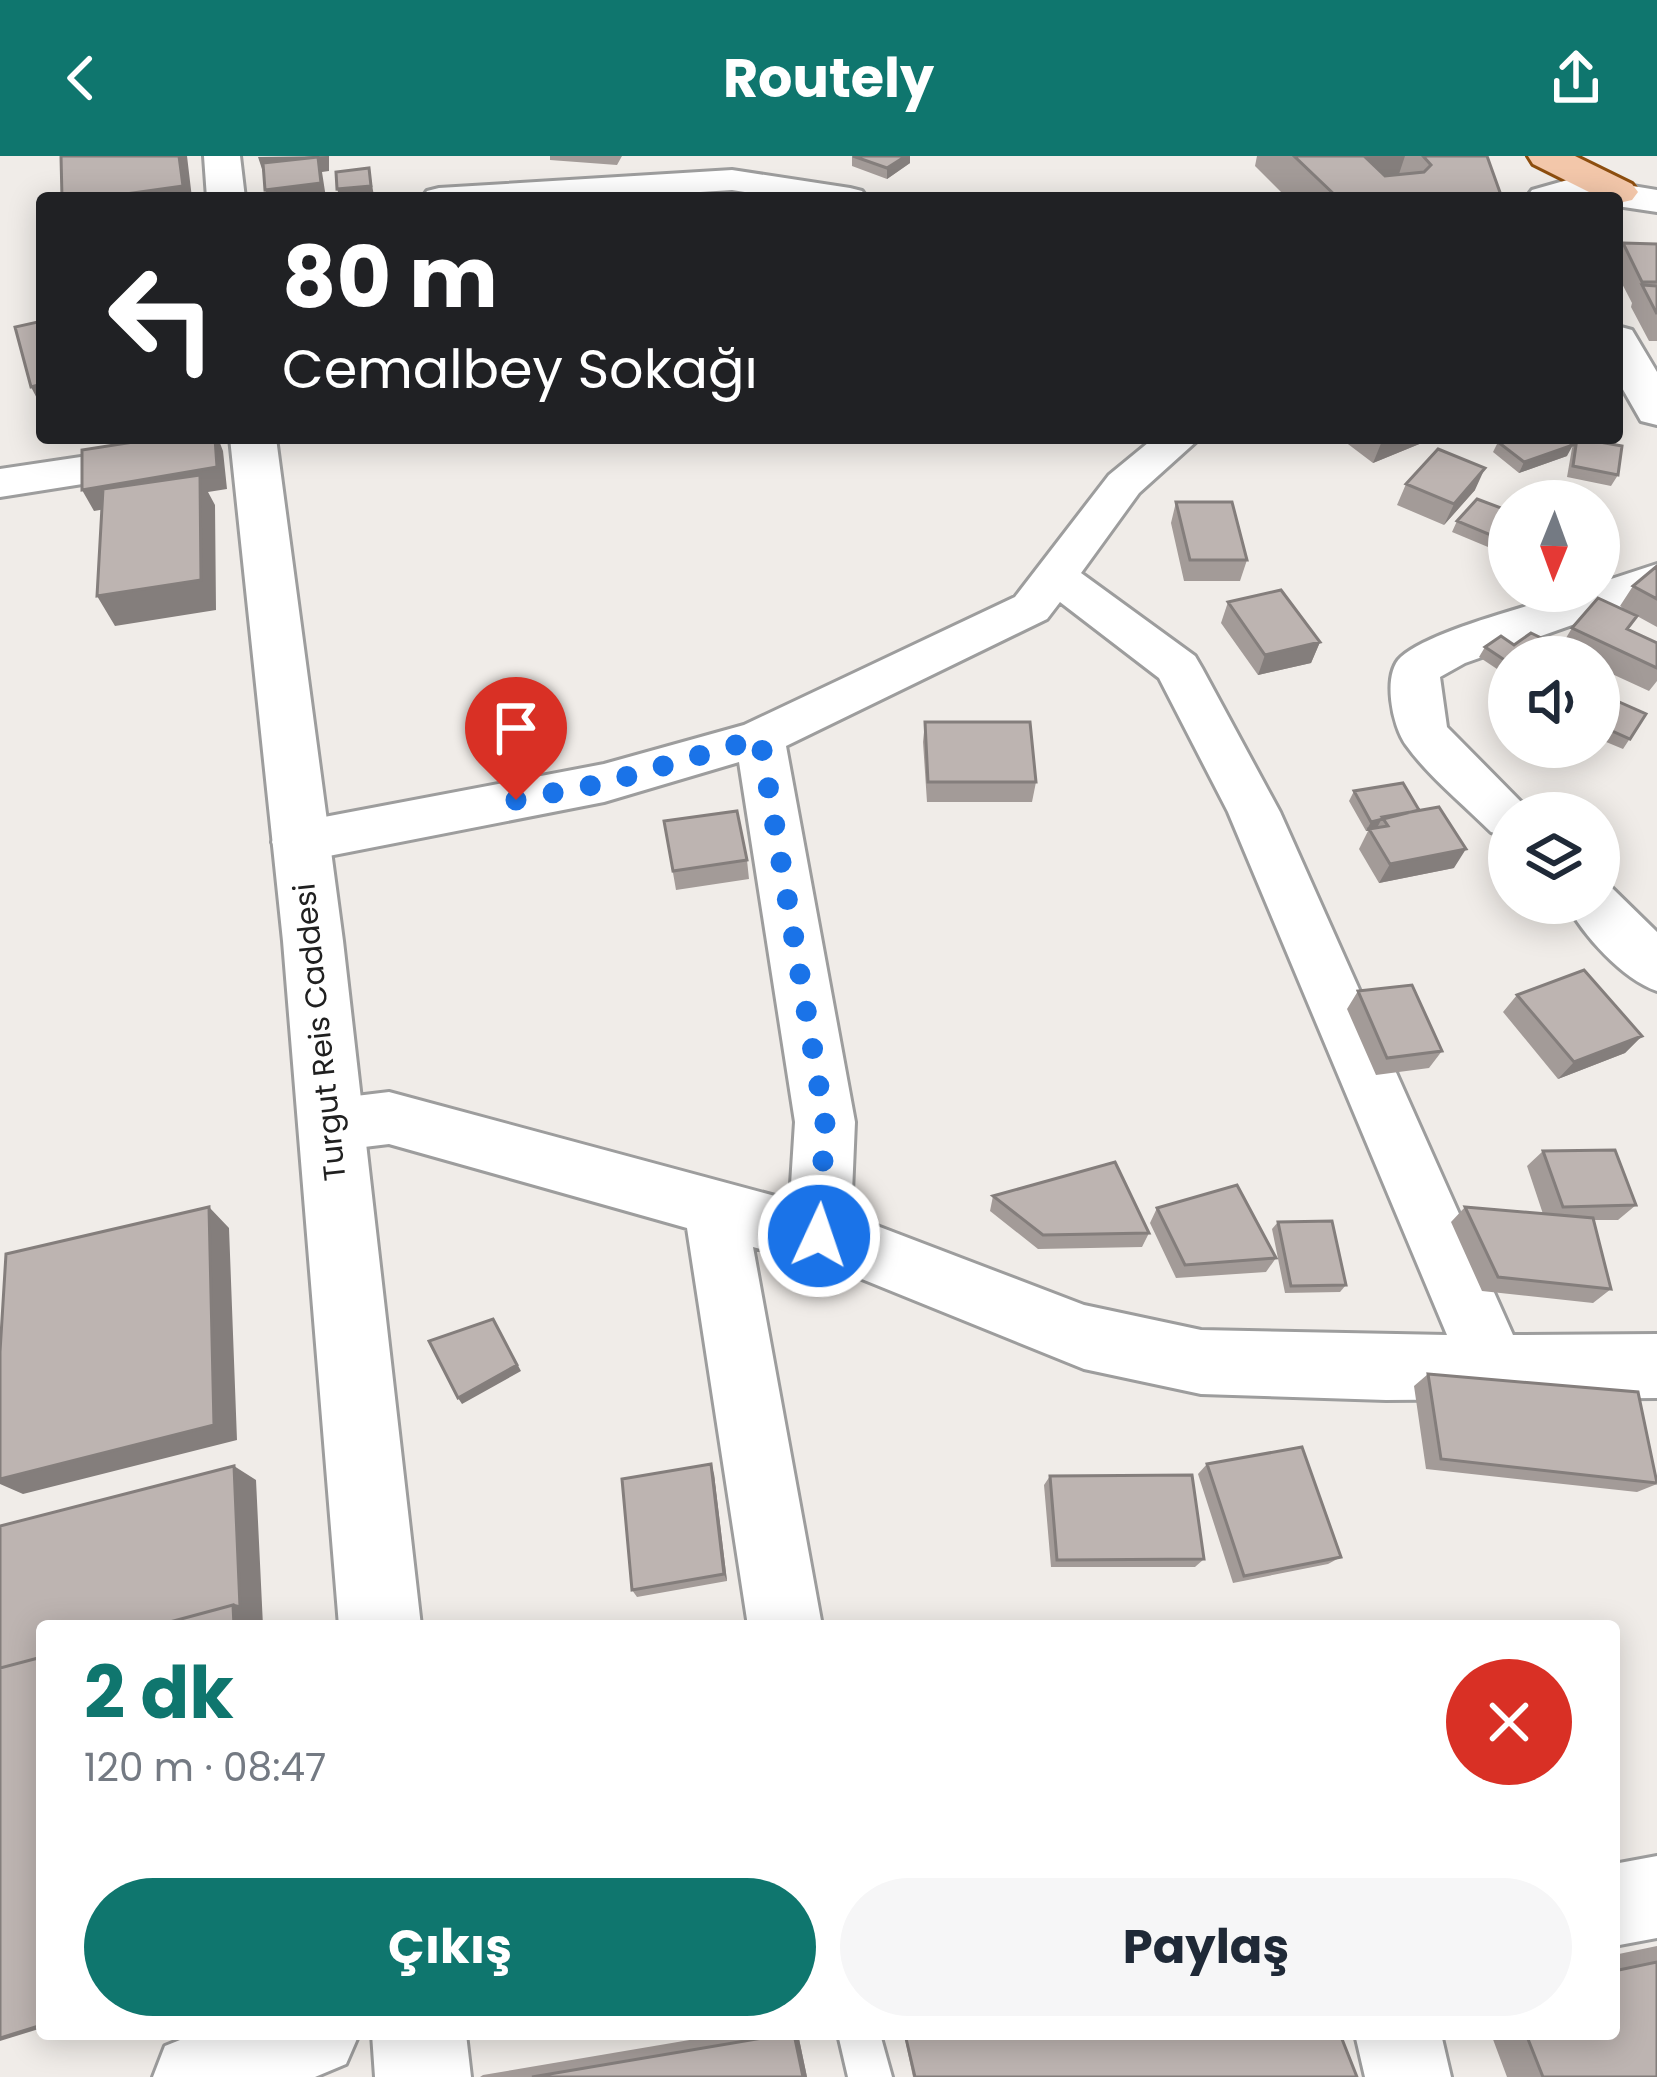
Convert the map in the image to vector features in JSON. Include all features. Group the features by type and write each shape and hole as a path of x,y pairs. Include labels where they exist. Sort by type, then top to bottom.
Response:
{"main road":[{"path":"1522,156 1541,192"},
{"path":"1546,156 1637,173"},
{"path":"1596,156 1637,173"}],"street":[{"path":"222,156 225,192"},
{"path":"1564,192 1637,173 1657,201"},
{"path":"599,192 732,180 811,192"},
{"path":"1623,350 1657,412"},
{"path":"0,483 236,444"},
{"name":"Turgut Reis Caddesi","path":"254,444 331,1124 379,1620"},
{"path":"298,842 604,783 760,738 1031,608 1124,484 1172,444"},
{"path":"1054,576 1178,668 1254,812 1493,1366"},
{"path":"1488,797 1424,734 1415,694 1417,669 1448,652 1657,579"},
{"path":"760,738 825,1122 819,1236"},
{"path":"1613,924 1657,968"},
{"path":"331,1124 389,1118 819,1236 1084,1337 1201,1362 1657,1366"},
{"path":"715,1208 784,1620"},
{"path":"1620,1904 1657,1897"},
{"path":"196,2077 299,2040"},
{"path":"420,2040 423,2077"},
{"path":"1399,2040 1408,2077"}],"lane":[{"path":"861,2040 870,2077"}],"building":[{"path":"61,156 179,156 183,186 140,192 62,192"},
{"path":"853,156 906,156 887,168"},
{"path":"1294,156 1364,156 1385,176 1424,172 1431,165 1423,156 1487,156 1500,192 1332,192"},
{"path":"318,157 321,183 265,190 263,163"},
{"path":"369,168 371,186 337,189 336,172"},
{"path":"1623,243 1657,244 1657,282 1642,282"},
{"path":"1642,285 1657,286 1657,314"},
{"path":"36,322 36,386 31,387 15,327"},
{"path":"120,444 215,444 217,467 82,490 82,450"},
{"path":"1501,444 1573,445 1524,462"},
{"path":"1576,444 1622,446 1618,475 1573,466"},
{"path":"1438,449 1485,468 1454,504 1406,484"},
{"path":"200,475 201,580 97,596 103,489"},
{"path":"1477,499 1488,503 1488,534 1457,521"},
{"path":"1176,502 1232,502 1247,560 1190,560"},
{"path":"1657,566 1657,599 1633,586"},
{"path":"1281,590 1320,642 1265,655 1228,602"},
{"path":"1620,608 1637,616 1627,629 1657,643 1657,668 1620,651 1620,636 1589,636 1572,628 1586,612 1620,612"},
{"path":"1620,702 1646,714 1630,739 1620,734"},
{"path":"925,722 1030,722 1036,782 928,782"},
{"path":"1403,783 1419,810 1371,822 1354,791"},
{"path":"1439,807 1466,849 1390,864 1369,829 1388,826 1382,817"},
{"path":"737,811 747,860 673,871 664,821"},
{"path":"1584,970 1642,1036 1574,1062 1517,995"},
{"path":"1412,985 1442,1051 1387,1058 1358,991"},
{"path":"1615,1150 1636,1205 1563,1207 1543,1151"},
{"path":"1115,1162 1149,1233 1043,1235 993,1196"},
{"path":"1237,1185 1276,1258 1185,1265 1157,1208"},
{"path":"209,1207 214,1425 0,1479 6,1254"},
{"path":"1465,1207 1593,1218 1611,1289 1498,1277"},
{"path":"1332,1221 1346,1285 1291,1286 1278,1222"},
{"path":"493,1319 517,1365 458,1398 429,1341"},
{"path":"1428,1374 1638,1392 1657,1483 1441,1459"},
{"path":"1302,1447 1341,1557 1244,1576 1207,1464"},
{"path":"711,1464 724,1574 632,1590 622,1479"},
{"path":"234,1466 240,1607 177,1620 36,1620 36,1659 0,1668 0,1526"},
{"path":"1192,1475 1204,1559 1057,1560 1050,1476"},
{"path":"233,1605 234,1620 177,1620"},
{"path":"36,1659 36,2027 0,2038 0,1668"},
{"path":"1657,1962 1657,2077 1543,2077 1528,2040 1620,2040 1620,1970"},
{"path":"751,2040 795,2040 803,2077 532,2077"},
{"path":"906,2040 1342,2040 1357,2077 915,2077"}],"route":[{"path":"516,800 604,783 760,738 825,1122 819,1236"}]}
